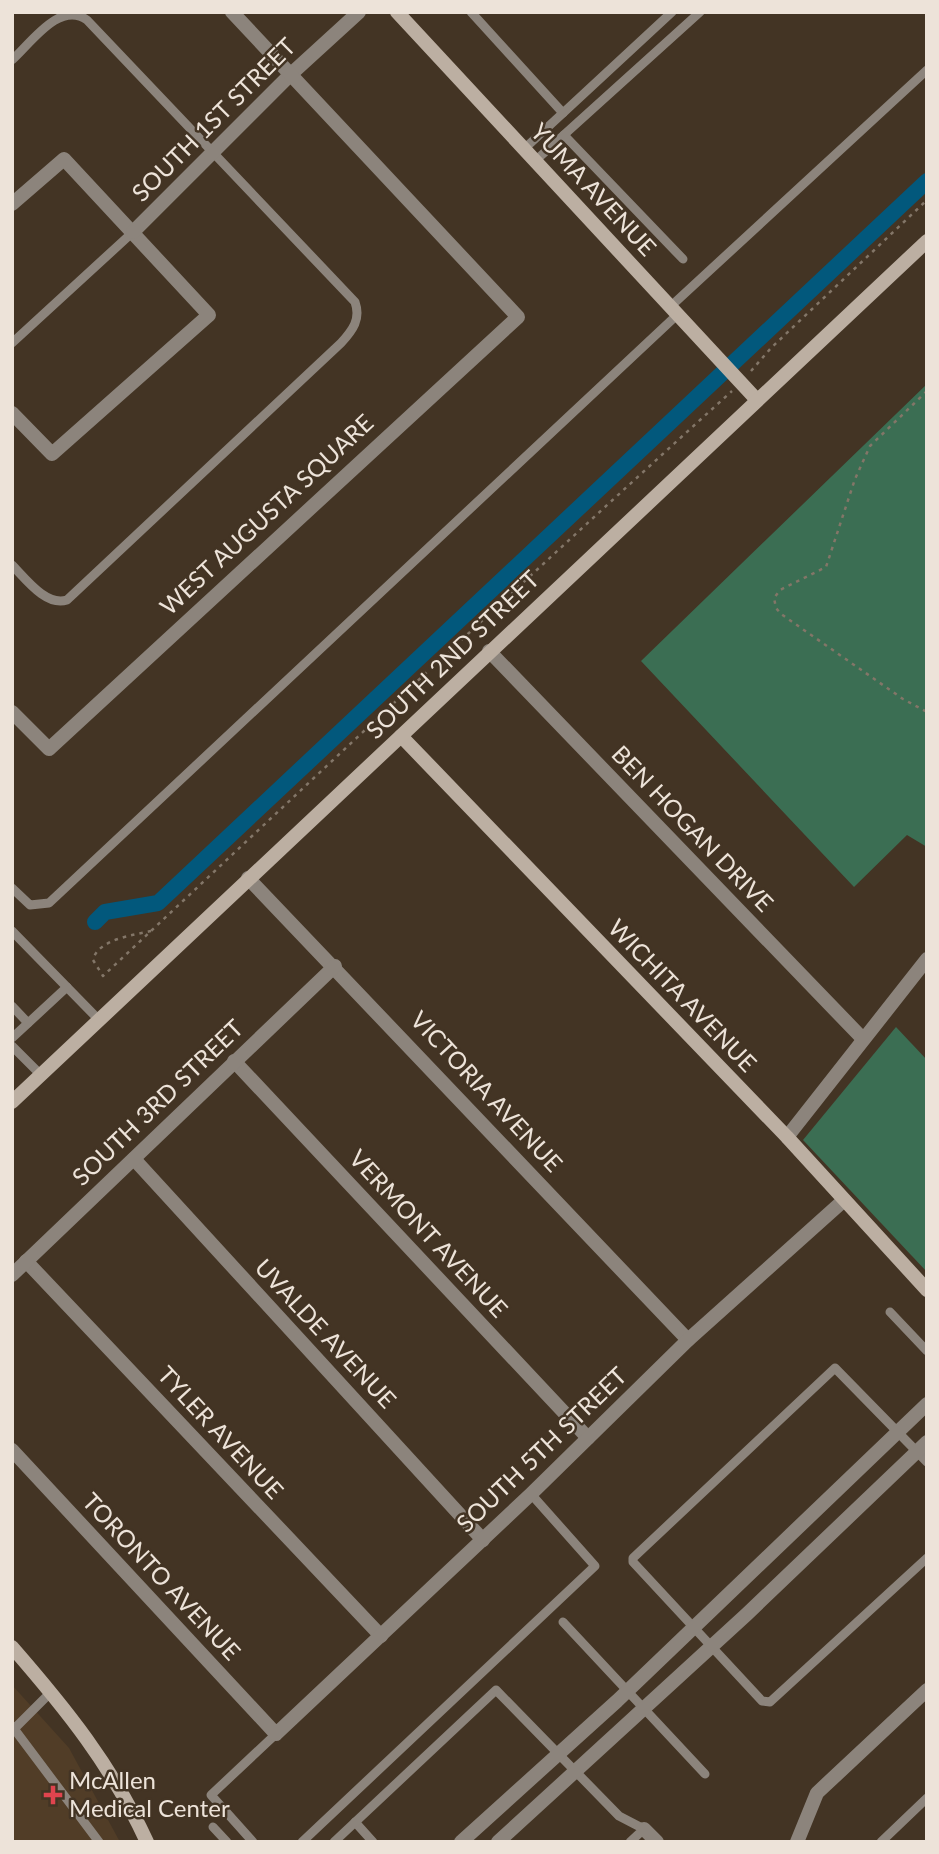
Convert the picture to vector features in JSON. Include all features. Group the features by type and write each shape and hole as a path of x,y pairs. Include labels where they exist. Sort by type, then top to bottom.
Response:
{"main road":[{"name":"YUMA AVENUE","path":"397,12 756,399"},
{"name":"SOUTH 2ND STREET","path":"12,1102 756,399 927,241"},
{"name":"WICHITA AVENUE","path":"401,736 787,1137 927,1290"},
{"path":"12,1647 104,1759 147,1842"}],"street":[{"path":"232,12 290,75"},
{"name":"SOUTH 1ST STREET","path":"133,232 290,75 359,12"},
{"name":"WEST AUGUSTA SQUARE","path":"12,712 49,749 518,317 290,75"},
{"path":"12,204 64,159 209,315 52,454 12,413"},
{"name":"BEN HOGAN DRIVE","path":"489,651 863,1039"},
{"name":"VICTORIA AVENUE","path":"248,878 335,966 688,1340"},
{"path":"787,1137 927,959"},
{"name":"SOUTH 3RD STREET","path":"12,1275 335,966"},
{"name":"VERMONT AVENUE","path":"234,1061 588,1438"},
{"name":"UVALDE AVENUE","path":"134,1159 483,1540"},
{"name":"SOUTH 5TH STREET","path":"276,1734 483,1540 688,1340 843,1201"},
{"name":"TYLER AVENUE","path":"26,1261 382,1636"},
{"path":"461,1842 627,1692 927,1404"},
{"name":"TORONTO AVENUE","path":"12,1450 276,1734"},
{"path":"498,1842 924,1452"},
{"path":"797,1842 817,1793 927,1690"},
{"path":"644,1829 657,1842"}],"lane":[{"path":"471,12 563,113"},
{"path":"524,149 672,12"},
{"path":"535,161 700,12"},
{"path":"12,60 61,16 76,13 82,16 355,302 356,323 341,343 66,600 55,601 42,594 12,565"},
{"path":"12,888 30,905 49,903 927,70"},
{"path":"564,135 683,259"},
{"path":"12,343 133,232"},
{"path":"12,930 99,1020"},
{"path":"41,1075 13,1038 67,987"},
{"path":"12,1006 28,1023"},
{"path":"890,1312 927,1351"},
{"path":"924,1452 835,1368 636,1552 633,1562 762,1701 770,1702 927,1558"},
{"path":"302,1842 595,1566 531,1494"},
{"path":"563,1622 705,1774"},
{"path":"334,1842 496,1690 619,1816 644,1829 630,1842"},
{"path":"51,1692 13,1728 99,1842"},
{"path":"253,1842 211,1795 276,1734"},
{"path":"881,1842 927,1798"},
{"path":"355,1822 373,1842"},
{"path":"213,1827 227,1842"}],"path":[{"path":"151,931 112,942 100,949 93,960 96,970 103,976 151,931 514,588 741,380 780,339 927,200"},
{"path":"927,391 870,446 855,479 825,567 780,590 774,598 776,608 781,614 903,699 927,712"}],"shaded area":[{"name":"McAllen Medical Center","path":"12,1685 69,1748 120,1842 12,1842"}],"green space":[{"path":"927,384 927,847 907,835 854,887 641,661"},
{"path":"896,1027 927,1060 927,1272 803,1140"}],"waterway":[{"path":"95,922 105,912 158,903 927,181"}],"place":[{"name":"McAllen Medical Center","path":"53,1795"}]}
